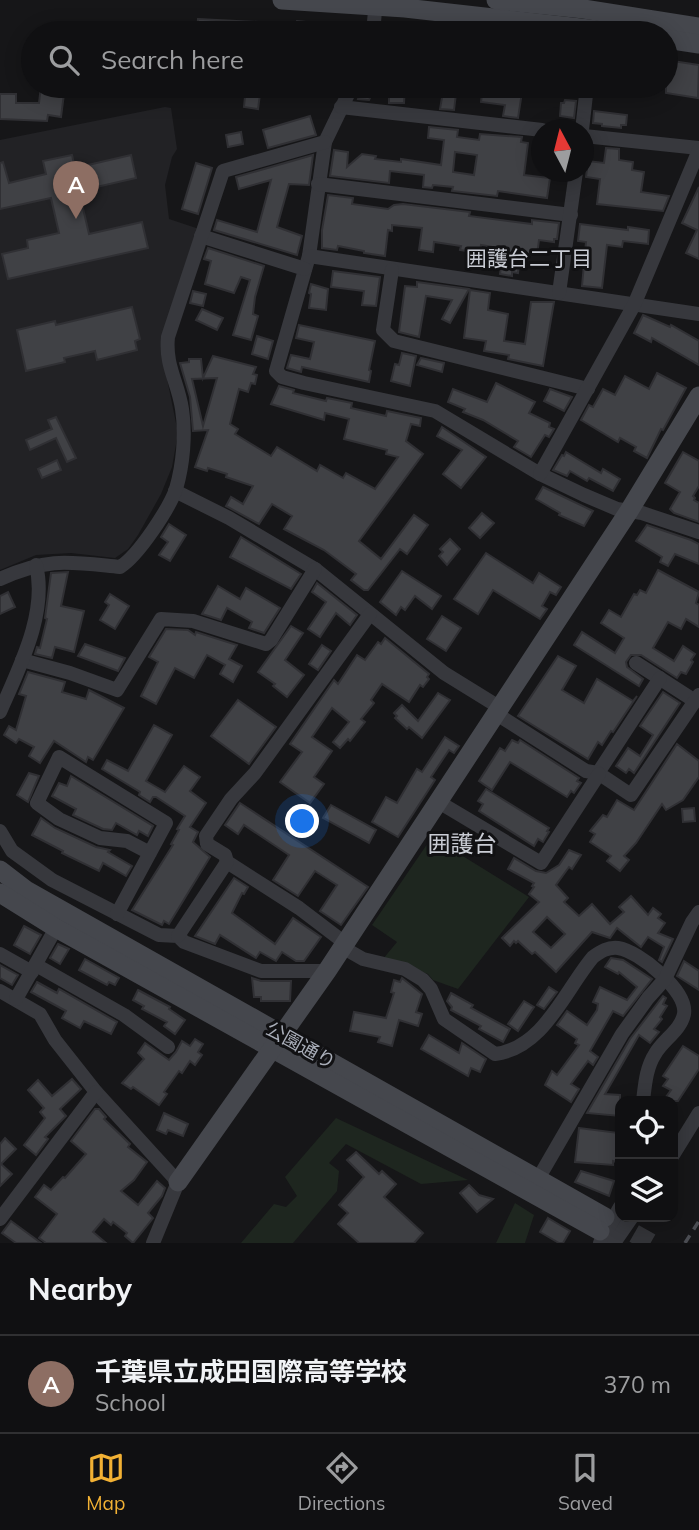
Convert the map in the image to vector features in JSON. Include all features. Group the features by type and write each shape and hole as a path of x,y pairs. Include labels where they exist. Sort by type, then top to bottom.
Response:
{"street":[{"path":"284,0 376,3 630,21"},
{"path":"496,0 595,18"},
{"path":"374,21 376,3"},
{"path":"678,25 699,27"},
{"path":"678,41 699,44"},
{"path":"346,98 325,142 307,263 276,371 282,377 435,411 541,474 584,495 617,509 699,532"},
{"path":"583,119 586,98"},
{"path":"341,107 531,129"},
{"path":"541,474 634,305 699,149 594,137"},
{"path":"0,579 36,565 57,561 120,567 141,550 175,491 183,444 182,409 166,354 168,337 223,171 325,142"},
{"path":"559,293 575,182"},
{"path":"318,184 571,215"},
{"path":"201,236 307,263 392,270 699,314"},
{"path":"392,270 383,330 394,341 588,389"},
{"path":"153,1243 178,1182 327,971 629,511 699,396"},
{"path":"175,491 229,518 315,569 444,674 586,771 599,774 631,795 697,698 636,663"},
{"path":"0,712 22,660 40,601 41,583 36,565"},
{"path":"22,660 117,690 161,619 192,621 266,644 315,569"},
{"path":"370,614 255,773 231,799 206,836 207,844 225,855 227,862 299,908 363,959 405,969 423,980 431,989 444,1019 495,1054 505,1053 530,1040 547,1022 587,964 603,950 614,948 635,954 665,979 682,998 684,1015 680,1024 655,1054 646,1078 644,1096"},
{"path":"437,801 541,863 660,678"},
{"path":"117,914 150,853 166,823 59,757 37,803 59,819 100,838 127,841 150,853"},
{"path":"0,831 12,851 52,880 159,935 178,936 184,942 261,971 327,971"},
{"path":"178,936 227,862"},
{"name":"公園通り","path":"0,870 26,890 278,1043 307,1066 608,1228"},
{"name":"公園通り","path":"0,893 56,928 538,1179 608,1228"},
{"path":"538,1179 622,1034 665,979 699,912"},
{"path":"16,999 56,928"},
{"path":"0,954 34,968 124,1015 167,1047"},
{"path":"0,991 40,1014 55,1040 96,1092 178,1182"},
{"path":"0,1219 96,1092"},
{"path":"678,1147 699,1113"}],"shaded area":[{"path":"171,108 177,149 172,157 165,185 169,219 199,229 162,354 178,433 172,467 161,494 138,535 128,549 115,558 71,553 36,555 0,570 0,140"},
{"path":"432,837 529,897 458,989 433,980 428,974 383,959 397,942 372,925"},
{"path":"336,1118 468,1180 421,1184 346,1144 329,1163 339,1171 337,1191 293,1243 241,1243 274,1204 286,1207 297,1196 285,1177"},
{"path":"515,1203 534,1215 525,1243 496,1243"}],"building":[{"path":"198,19 237,21 198,21"},
{"path":"678,62 699,65 698,98 678,95"},
{"path":"0,94 16,94 16,103 39,103 40,98 63,98 61,117 48,115 47,121 0,119"},
{"path":"245,98 260,98 258,109 244,107"},
{"path":"389,98 404,98 404,103 389,103"},
{"path":"442,98 456,98 454,110 440,109"},
{"path":"482,98 521,98 518,118 503,116 505,105 481,102"},
{"path":"565,100 576,101 574,118 560,116 561,103"},
{"path":"594,111 627,115 626,125 621,125 621,128 602,126 594,123"},
{"path":"310,116 316,135 268,148 263,130"},
{"path":"429,127 458,130 457,137 479,140 480,134 522,137 521,142 528,143 524,175 531,176 531,182 549,182 547,198 498,191 497,196 452,191 453,187 433,185 432,188 423,187 424,175 390,171 389,183 330,176 334,150 348,152 347,167 362,154 376,156 375,159 401,162 401,159 441,165 444,140 428,138","holes":["455,152 477,155 474,175 453,172"]},
{"path":"241,132 243,144 228,147 226,135"},
{"path":"606,148 619,149 619,160 633,162 632,170 644,172 641,192 669,196 663,211 597,204 600,179 594,178 594,162 604,163"},
{"path":"72,155 75,168 131,155 136,178 79,191 89,234 142,222 148,248 8,279 2,254 28,248 27,240 59,233 51,198 0,209 0,163 3,162 9,183 46,174 43,161"},
{"path":"313,155 309,185 289,184 277,227 302,236 297,255 214,230 217,220 257,232 271,180 239,189 236,177"},
{"path":"196,163 212,168 198,214 182,209"},
{"path":"699,187 699,259 686,253 697,230 682,223"},
{"path":"328,195 353,198 352,204 388,209 403,204 470,212 469,216 532,224 532,220 559,223 557,239 554,239 554,242 539,240 537,255 520,254 518,273 512,272 512,276 500,274 504,249 481,245 480,253 460,250 461,246 434,242 433,252 419,250 422,228 392,225 392,231 388,230 385,256 338,246 337,250 322,248"},
{"path":"580,224 649,230 648,244 623,241 622,247 607,245 602,288 582,286 586,242 578,241"},
{"path":"208,248 264,266 255,297 253,314 258,316 251,340 233,335 250,280 241,277 234,293 205,284 211,261 204,259"},
{"path":"333,271 380,277 376,306 362,305 364,291 331,287"},
{"path":"417,282 469,289 450,323 442,319 452,300 426,296 419,337 399,332 405,286 417,287"},
{"path":"311,284 328,289 326,310 309,308"},
{"path":"470,290 490,293 488,310 508,314 504,341 525,344 531,302 554,302 543,366 508,359 509,355 484,351 486,341 464,338"},
{"path":"193,291 206,294 203,306 190,303"},
{"path":"132,307 140,339 135,341 137,350 97,360 95,351 64,358 65,362 26,371 17,330 55,321 56,325"},
{"path":"202,309 223,318 217,330 196,320"},
{"path":"643,315 670,327 671,325 699,341 699,365 652,338 651,342 634,333"},
{"path":"299,325 375,341 369,382 302,367 301,372 287,368 291,355 310,359 314,342 296,338"},
{"path":"257,336 273,341 268,359 252,354"},
{"path":"402,353 416,356 410,386 391,381 395,364 399,365"},
{"path":"213,356 256,367 253,374 257,375 255,384 251,383 248,392 239,389 230,424 238,429 235,434 271,456 277,447 317,471 320,465 343,478 346,473 375,489 398,457 386,454 387,450 344,439 349,419 325,413 324,420 271,404 279,386 294,390 293,393 326,401 327,398 352,403 351,408 386,416 387,411 421,418 420,426 411,424 406,441 423,454 359,541 381,559 414,515 428,525 407,554 400,549 368,590 364,590 351,580 356,574 324,550 284,529 292,516 272,504 259,524 226,506 231,497 243,504 253,486 226,477 227,474 195,467 208,430 193,431 190,397 180,363 189,362 189,359 201,359 203,378","holes":["217,378 203,426 192,379"]},
{"path":"421,358 444,363 442,372 417,365"},
{"path":"657,373 686,388 647,458 634,451 636,447 620,438 618,442 581,420 589,405 593,407 603,389 615,395 625,376 649,389"},
{"path":"496,383 535,402 529,413 550,423 549,427 554,429 549,437 545,435 531,457 514,447 518,441 483,420 463,412 465,409 448,402 453,389 487,402"},
{"path":"550,389 572,397 564,411 544,401"},
{"path":"56,417 76,458 67,462 56,438 30,450 26,440 52,429 48,420"},
{"path":"442,427 486,457 461,488 443,474 462,450 437,436"},
{"path":"566,452 601,473 603,469 620,479 613,491 570,471 567,476 553,470"},
{"path":"683,452 699,461 699,486 693,496 699,503 699,522 670,509 680,492 665,483"},
{"path":"57,460 61,470 42,478 38,469"},
{"path":"543,487 593,511 584,526 559,515 560,513 536,499"},
{"path":"482,513 494,523 480,538 469,528"},
{"path":"169,524 186,535 170,561 159,555 168,542 161,537"},
{"path":"647,525 699,544 699,564 675,554 668,566 660,562 662,557 636,541"},
{"path":"241,537 301,574 291,589 230,557"},
{"path":"450,539 460,549 447,565 439,556 443,552 440,549"},
{"path":"486,553 533,583 539,573 561,587 556,595 550,592 542,606 547,609 540,619 493,590 478,614 454,599"},
{"path":"658,570 699,592 696,603 699,605 699,627 686,619 681,629 668,622 653,648 674,661 683,646 695,654 686,674 681,672 677,678 641,655 631,655 626,662 627,667 643,679 639,686 574,645 582,632 615,653 624,638 601,623 609,610 621,617 634,594 637,595 640,590 646,593"},
{"path":"402,571 441,596 432,609 415,596 405,610 401,607 396,615 380,602"},
{"path":"68,572 61,606 84,611 74,652 55,647 52,658 35,654 37,647 40,648 47,619 51,573"},
{"path":"317,583 357,615 350,625 336,613 320,637 308,629 326,602 312,592"},
{"path":"218,586 240,599 246,588 280,608 264,633 249,628 252,622 227,608 221,620 202,614"},
{"path":"8,592 15,607 0,614 0,596"},
{"path":"110,594 129,606 115,629 100,620 109,605 105,602"},
{"path":"442,616 461,628 446,651 427,639"},
{"path":"291,626 303,633 285,660 304,675 287,697 258,672"},
{"path":"166,629 188,630 195,635 196,632 237,645 229,659 242,666 233,682 220,674 225,665 207,655 194,678 175,668 156,704 141,696 158,662 149,657"},
{"path":"385,638 429,674 429,679 423,687 420,685 409,702 382,684 371,700 374,703 361,719 365,722 350,741 348,739 340,748 333,742 349,722 332,708 312,737 332,751 314,777 324,784 310,803 280,782 302,752 290,744 334,680 338,684 357,655 365,660 378,642 381,644"},
{"path":"85,644 125,658 118,671 78,656"},
{"path":"322,645 331,651 318,670 309,664"},
{"path":"558,656 576,666 562,690 584,703 597,679 633,701 637,696 613,732 611,731 602,745 598,742 588,759 518,716"},
{"path":"28,672 65,682 62,692 86,699 89,690 124,708 93,760 88,757 86,762 54,741 40,763 29,756 34,747 19,739 16,743 4,735 9,726 16,730 26,696 19,694"},
{"path":"663,692 680,703 634,773 629,769 626,773 616,766 628,748 640,756 653,735 640,726"},
{"path":"438,693 450,700 422,738 395,718 397,716 394,713 402,705 418,721"},
{"path":"238,700 276,727 249,764 211,736"},
{"path":"154,725 172,735 146,781 165,792 184,766 200,777 190,791 206,803 190,827 198,832 193,842 210,857 169,924 164,921 162,925 132,910 173,845 171,844 179,830 177,829 185,816 156,797 150,802 139,795 140,792 102,769 107,760 128,771"},
{"path":"445,737 459,746 454,753 449,750 431,777 435,780 398,837 372,822 386,797 397,803 417,769 422,772"},
{"path":"512,740 518,743 520,740 579,778 577,781 581,783 574,793 571,791 567,797 510,762 492,790 479,781 500,748 505,751"},
{"path":"677,744 699,761 699,777 683,800 666,810 662,804 624,856 629,860 620,871 607,861 611,856 590,842 595,834 590,831 603,815 607,817 617,800 634,810"},
{"path":"29,773 39,776 28,802 17,795"},
{"path":"71,776 153,826 148,836 139,831 137,835 116,823 112,830 103,829 73,815 76,809 52,796 59,783 67,786"},
{"path":"486,789 549,828 543,842 538,839 534,846 479,811 483,804 478,801"},
{"path":"240,803 368,887 341,925 320,911 337,885 315,871 298,896 273,880 289,855 244,825 238,834 225,825"},
{"path":"331,805 376,830 369,843 323,818"},
{"path":"694,808 695,821 683,822 682,809"},
{"path":"41,818 55,828 96,847 110,850 108,852 132,866 126,876 103,863 99,871 32,835"},
{"path":"569,850 581,855 556,885 568,898 564,902 579,916 592,904 610,924 624,912 619,907 631,896 648,915 653,908 661,914 658,918 665,923 658,933 673,939 662,962 659,960 664,947 648,937 641,947 617,928 610,938 592,932 556,972 535,952 532,954 518,941 514,941 510,946 502,938 539,902 529,894 534,883 508,869 514,858 536,871 546,873 559,865","holes":["547,917 565,934 551,948 533,932"]},
{"path":"234,878 248,887 232,913 275,944 293,918 321,937 304,961 296,961 282,952 276,961 260,952 256,958 220,935 215,944 195,936"},
{"path":"24,926 41,935 30,954 14,945"},
{"path":"58,944 69,949 60,964 50,958"},
{"path":"611,958 623,960 652,979 623,1016 613,1011 590,1051 598,1057 593,1065 588,1061 571,1084 579,1089 571,1102 545,1085 552,1071 557,1075 579,1045 575,1043 577,1039 557,1025 567,1011 587,1025 597,1010 598,1004 593,1002 600,987 627,1000 637,987 619,972 618,974 605,967"},
{"path":"85,959 119,978 115,985 109,982 107,985 79,970"},
{"path":"684,961 699,971 699,990 677,976"},
{"path":"0,965 18,975 12,985 0,978"},
{"path":"252,978 261,981 291,981 290,1001 261,1001 261,997 254,997"},
{"path":"402,978 422,994 416,1012 422,1014 418,1026 399,1020 392,1046 378,1042 380,1037 350,1031 354,1012 386,1018 394,993 391,992 394,980 400,982"},
{"path":"37,982 57,993 59,989 117,1022 111,1034 84,1021 80,1028 62,1018 66,1011 31,992"},
{"path":"549,987 557,992 544,1009 537,1005"},
{"path":"138,990 170,1007 169,1009 185,1020 175,1034 164,1026 167,1022 142,1009 144,1006 133,1000"},
{"path":"451,993 473,1005 471,1008 510,1029 503,1042 451,1010 452,1007 447,1001"},
{"path":"663,996 666,998 663,1004 667,1006 660,1017 662,1019 654,1029 659,1032 650,1043 639,1035 605,1094 620,1095 615,1096 615,1116 587,1113 630,1039"},
{"path":"524,1001 534,1007 518,1031 508,1024"},
{"path":"429,1035 459,1053 462,1043 486,1059 480,1072 471,1068 468,1076 421,1049"},
{"path":"195,1039 203,1044 198,1052 202,1055 195,1065 190,1061 182,1073 179,1071 164,1092 167,1094 159,1105 133,1087 131,1089 122,1083 144,1059 138,1053 145,1043 169,1060 182,1041 190,1046"},
{"path":"683,1046 699,1056 699,1069 678,1101 678,1096 667,1096 671,1090 663,1086 668,1079 663,1076"},
{"path":"72,1079 81,1089 60,1109 66,1116 45,1137 48,1139 36,1155 24,1145 45,1118 40,1112 44,1108 28,1090 38,1080 52,1096"},
{"path":"95,1109 99,1109 106,1117 104,1119 130,1144 128,1147 147,1162 134,1180 121,1191 138,1205 157,1181 165,1188 148,1213 153,1218 133,1243 125,1236 127,1233 113,1222 111,1225 104,1219 93,1232 106,1243 46,1243 39,1238 57,1214 35,1197 44,1185 51,1190 86,1154 71,1141"},
{"path":"164,1113 188,1124 183,1136 168,1130 166,1134 157,1130"},
{"path":"579,1128 615,1132 613,1165 575,1162"},
{"path":"5,1138 16,1149 1,1164 12,1174 0,1186 0,1144"},
{"path":"356,1152 379,1174 382,1171 396,1184 384,1197 423,1233 414,1243 359,1243 338,1224 348,1213 339,1205 364,1177 347,1160"},
{"path":"581,1171 614,1181 609,1196 575,1182"},
{"path":"469,1185 479,1195 493,1199 477,1212 460,1193"},
{"path":"548,1218 570,1231 563,1243 540,1232"},
{"path":"11,1221 41,1243 16,1243 2,1233"}],"tunnel":[{"path":"609,1219 651,1243"}],"railway":[{"path":"685,1243 699,1221"}],"place":[{"name":"千葉県立成田国際高等学校","path":"76,219"}],"district":[{"name":"囲護台二丁目","path":"529,259"},
{"name":"囲護台","path":"462,844"}]}
